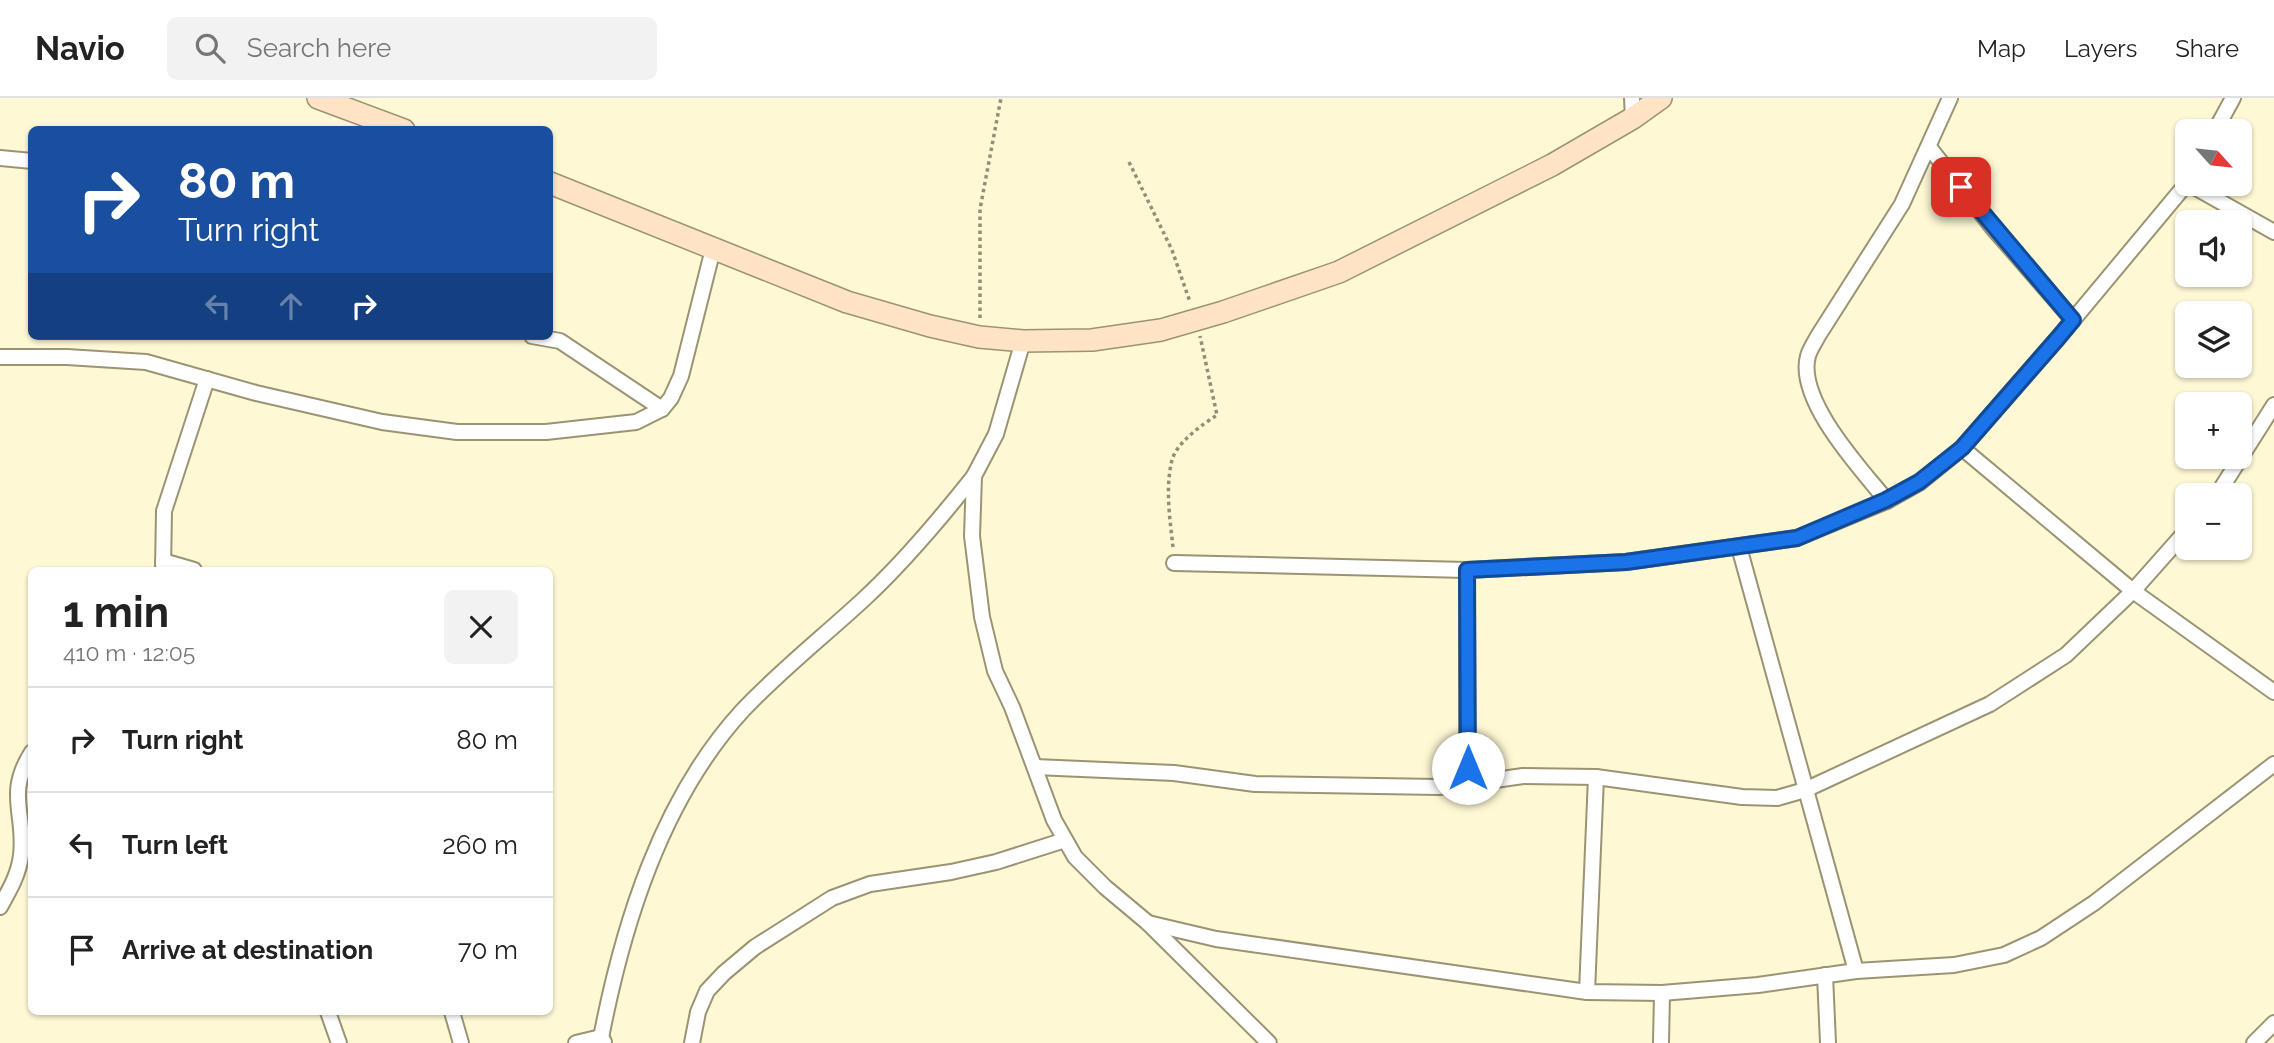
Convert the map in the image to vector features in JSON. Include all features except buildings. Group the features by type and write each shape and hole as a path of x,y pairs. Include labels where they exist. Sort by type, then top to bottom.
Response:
{"main road":[{"path":"318,98 393,126"},
{"path":"553,184 847,302 930,326 979,337 1023,341 1092,340 1161,330 1339,272 1552,164 1633,108 1661,98"}],"street":[{"path":"1886,500 1830,430 1808,380 1808,356 1902,204 1950,98"},
{"path":"2222,119 2233,98"},
{"path":"1929,147 1992,227 2073,320"},
{"path":"0,158 28,161"},
{"path":"1174,564 1467,570 1626,562 1797,538 1886,500 1919,482 1962,448 2177,196"},
{"path":"2211,196 2274,232"},
{"path":"0,357 67,357 146,362 382,422 457,432 559,431 636,422 662,410 681,376 713,249"},
{"path":"553,340 576,350 662,410"},
{"path":"576,1043 602,1041 623,938 667,824 691,780 743,710 899,565 974,476 996,433 1023,341"},
{"path":"163,566 164,511 206,379"},
{"path":"2225,483 2274,405"},
{"path":"1962,448 2133,591 2274,692"},
{"path":"974,476 972,537 982,617 995,671 1012,707 1054,820 1075,857 1105,887 1148,923 1269,1043"},
{"path":"1035,767 1174,773 1255,784 1438,787 1523,776 1595,777 1742,797 1777,799 1805,790 1990,704 2066,656 2133,591 2175,544"},
{"path":"1740,547 1856,971"},
{"path":"1467,570 1467,784"},
{"path":"0,907 18,870 21,856 17,792 19,779 28,760"},
{"path":"1148,923 1216,939 1587,992 1662,993 1758,985 1856,971 1954,965 2004,955 2041,938 2094,903 2274,764"},
{"path":"1587,992 1595,777"},
{"path":"692,1043 698,1012 708,991 724,973 755,947 831,898 870,884 951,872 996,862 1065,840"},
{"path":"1825,975 1828,1043"},
{"path":"1661,1043 1662,993"},
{"path":"329,1015 340,1043"},
{"path":"453,1015 461,1043"},
{"path":"2254,1043 2274,1023"}],"path":[{"path":"979,337 980,209 1001,98"},
{"path":"1129,162 1172,250 1196,320 1217,415 1194,430 1172,458 1169,502 1174,564"}],"route":[{"path":"1468,768 1467,570 1626,562 1797,538 1886,500 1919,482 1962,448 2058,338 2073,320 1961,187"}]}
